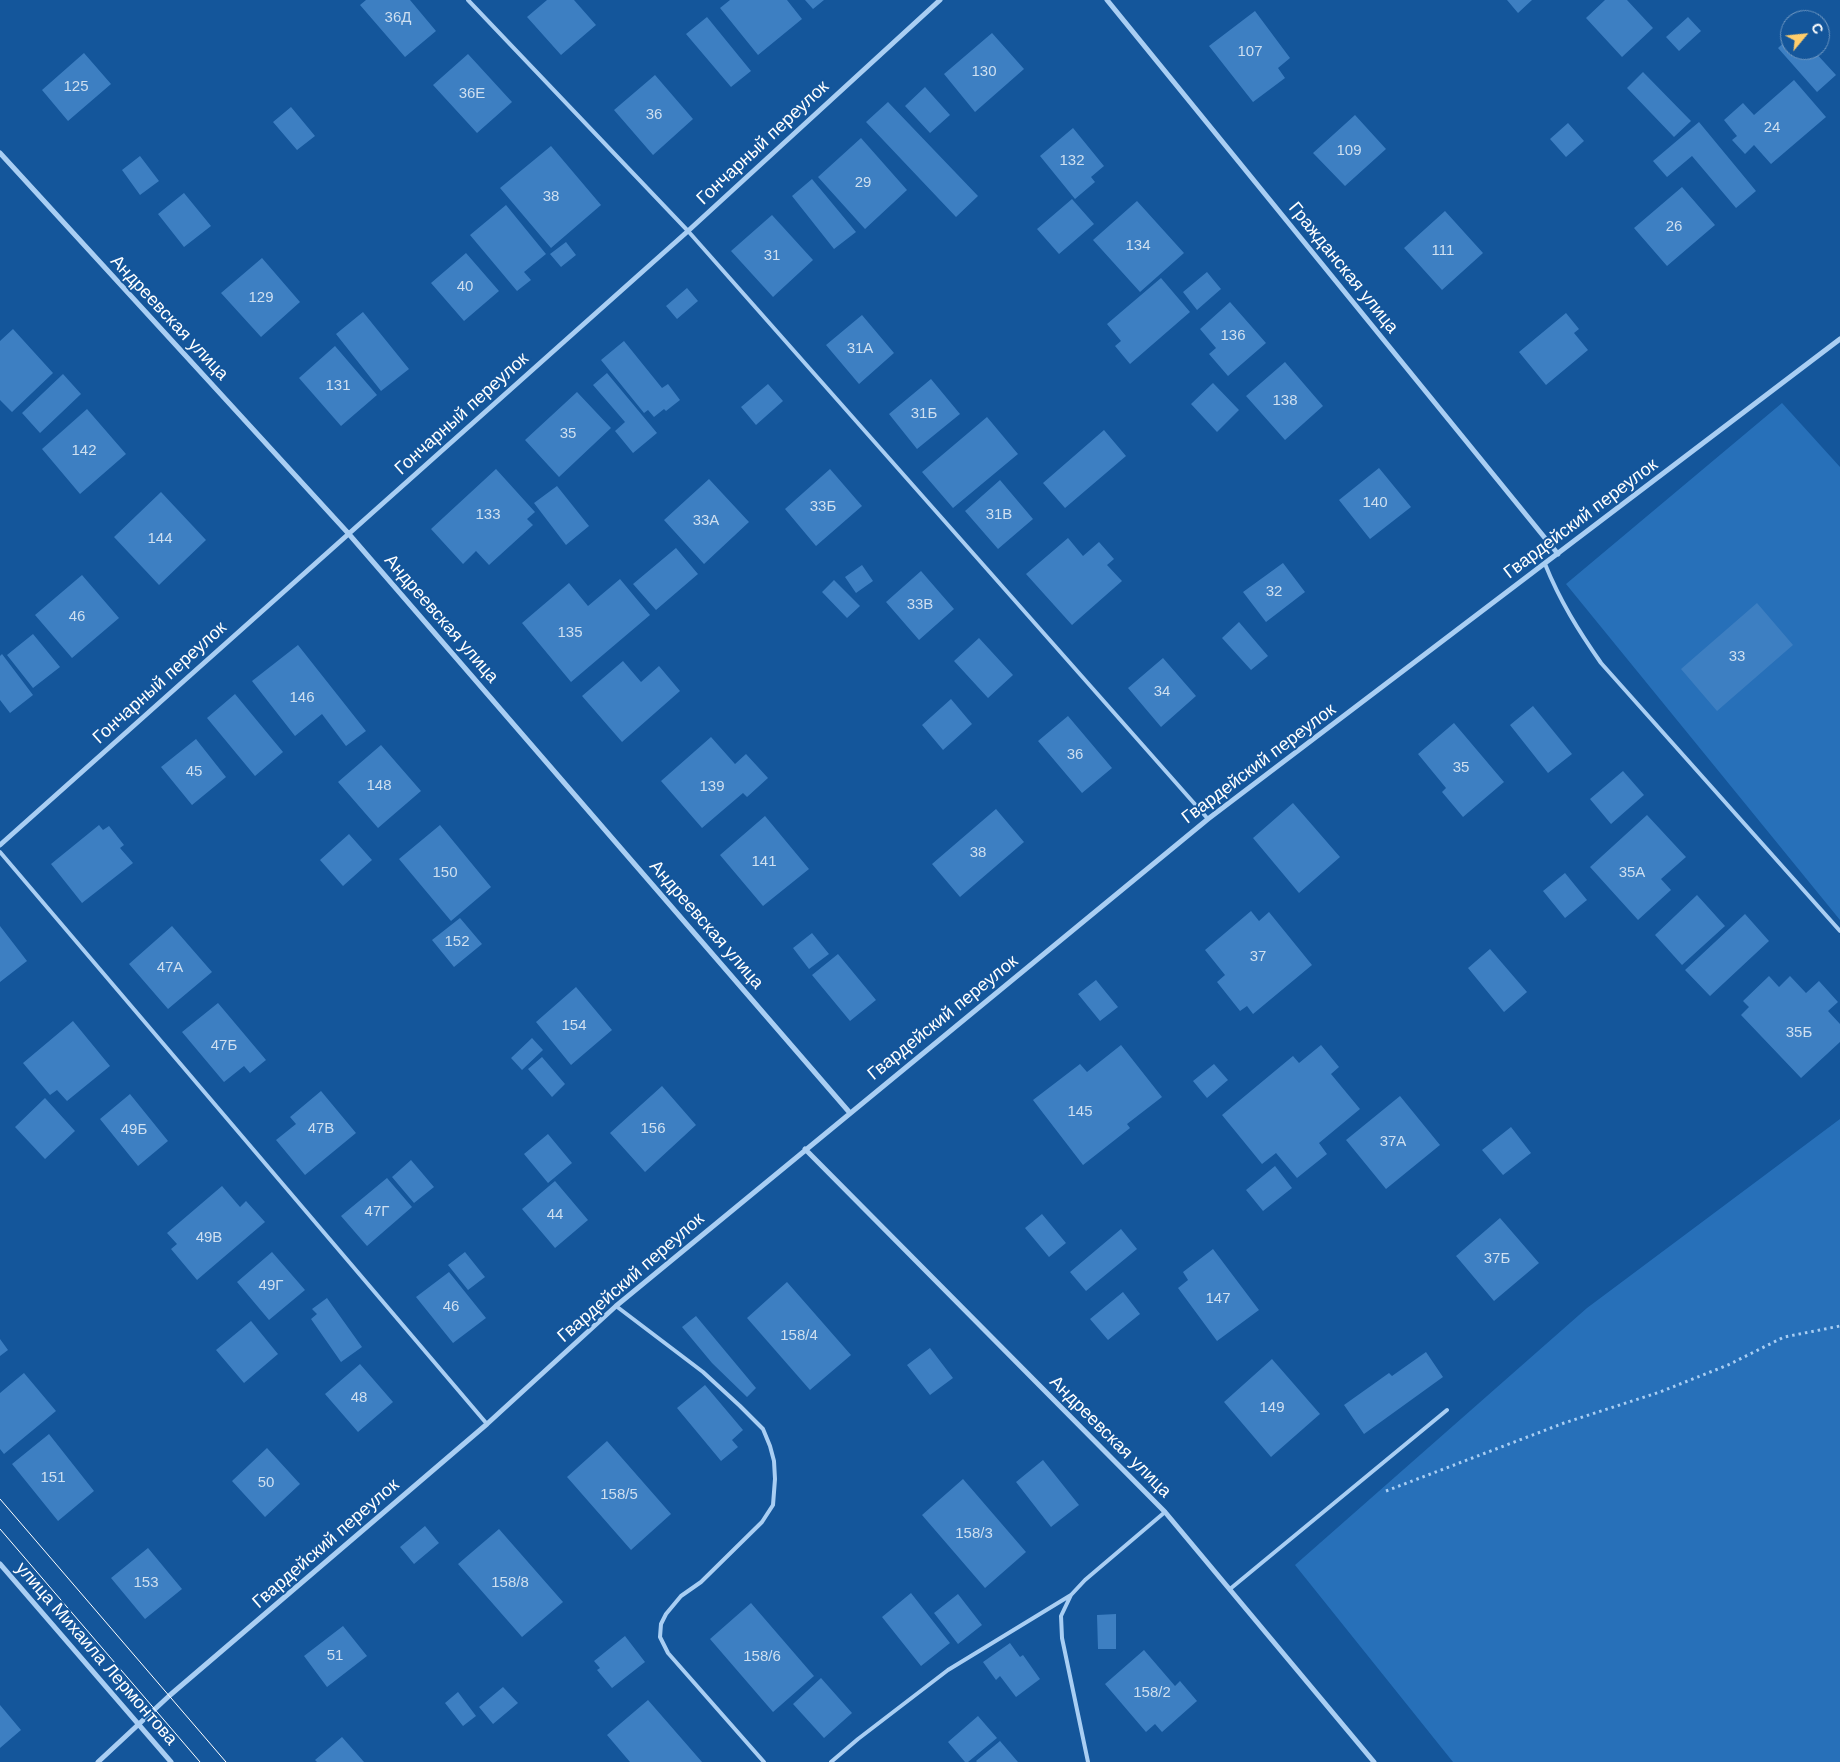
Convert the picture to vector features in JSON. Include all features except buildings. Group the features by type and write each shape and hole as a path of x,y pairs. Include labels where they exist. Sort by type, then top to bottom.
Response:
{"street":[{"name":"Гончарный переулок","path":"0,845 688,231 940,0"},
{"name":"Гражданская улица","path":"1107,0 1558,554"},
{"name":"Андреевская улица","path":"0,153 348,533 850,1112"},
{"name":"Гвардейский переулок","path":"98,1762 138,1724 487,1424 616,1306 1208,819 1840,339"},
{"name":"Андреевская улица","path":"805,1149 1165,1512 1374,1762"},
{"name":"улица Михаила Лермонтова","path":"0,1564 171,1762"}],"lane":[{"path":"468,0 688,231 1208,819"},
{"path":"1545,564 1555,590 1571,620 1600,663 1840,932"},
{"path":"0,852 487,1424"},
{"path":"616,1306 703,1372 763,1429 770,1446 775,1480 773,1505 762,1522 701,1582 681,1596 666,1614 661,1624 660,1638 668,1653 764,1762"},
{"path":"1230,1590 1447,1410"},
{"path":"831,1762 948,1670 1071,1595 1085,1580 1165,1512"},
{"path":"1071,1595 1061,1616 1062,1638 1088,1762"}],"path":[{"path":"1382,1492 1564,1423 1660,1392 1728,1365 1784,1337 1840,1326"}],"shaded area":[{"path":"1782,403 1840,467 1840,920 1566,584"},
{"path":"1840,1119 1840,1762 1453,1762 1295,1565 1587,1308"}],"tram line":[{"path":"0,1499 226,1762"},
{"path":"0,1529 200,1762"}]}
